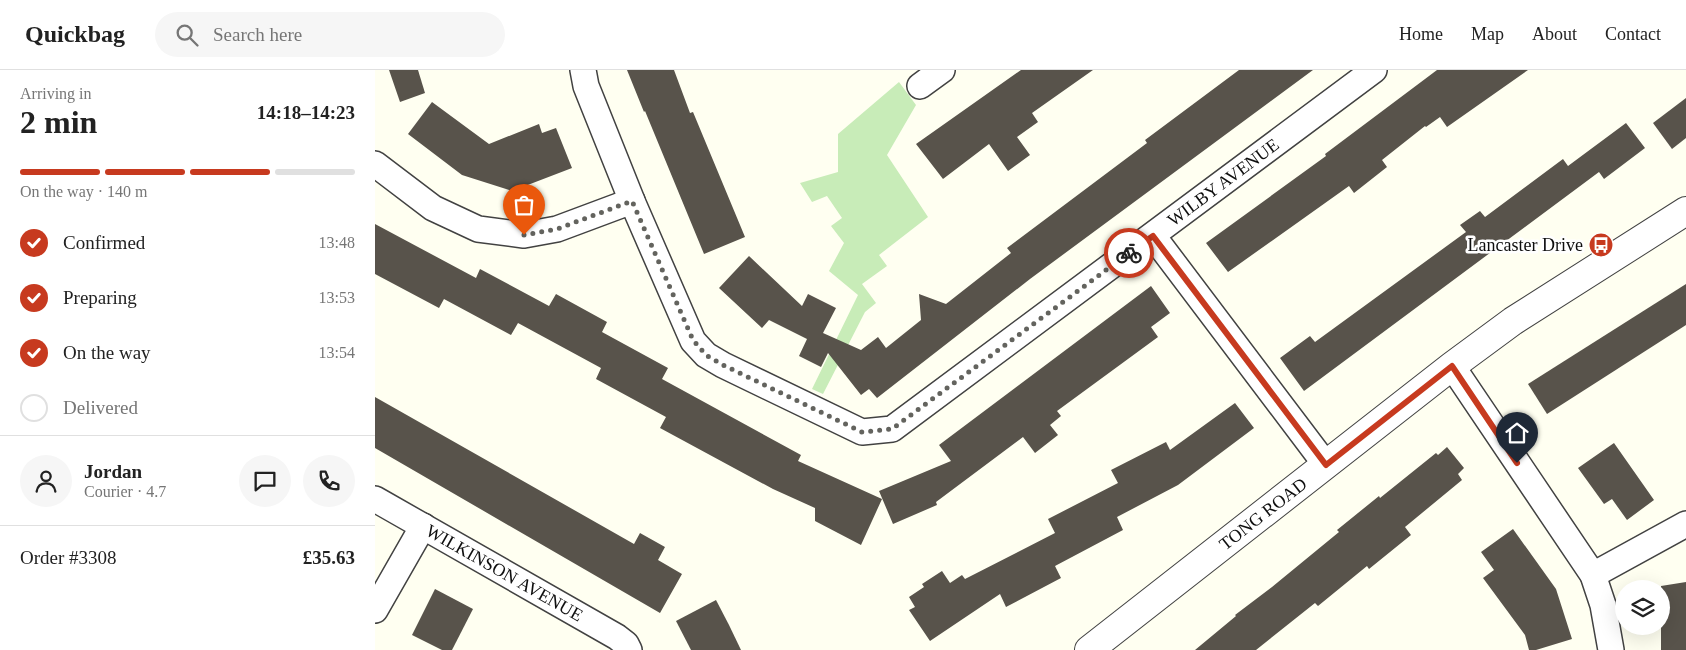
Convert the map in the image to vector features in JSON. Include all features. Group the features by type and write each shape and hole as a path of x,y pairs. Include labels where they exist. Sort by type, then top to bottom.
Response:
{"street":[{"name":"WILBY AVENUE","path":"583,70 586,86 632,201 693,340 706,355 723,365 862,432 892,429 1374,70"},
{"path":"920,86 942,70"},
{"path":"375,164 433,208 478,229 524,235 557,229 632,201"},
{"name":"TONG ROAD","path":"1089,650 1452,366 1513,321 1686,211"},
{"path":"1153,236 1326,465"},
{"path":"1452,366 1593,575 1603,605 1611,650"},
{"name":"WILKINSON AVENUE","path":"375,499 617,636 626,644 629,650"},
{"path":"1593,575 1686,524"},
{"path":"375,610 423,526"}],"green space":[{"path":"899,82 916,105 887,155 928,217 879,255 887,266 862,284 876,303 865,312 823,394 812,389 858,295 829,271 844,243 831,226 842,218 827,196 812,202 800,183 838,172 838,134"}],"building":[{"path":"389,70 418,70 425,93 400,102"},
{"path":"627,70 674,70 690,113 693,112 745,237 704,254"},
{"path":"1021,70 1093,70 1032,113 1038,122 1017,137 1030,155 1008,171 989,144 943,179 916,144"},
{"path":"1239,70 1313,70 1030,279 877,398 869,389 861,395 828,353 821,367 799,356 807,339 769,320 762,328 719,288 749,256 802,306 808,294 836,308 823,333 861,350 878,337 886,348 921,320 919,294 946,304 1011,253 1007,248 1147,143 1145,140"},
{"path":"1437,70 1528,70 1447,127 1440,117 1425,126 1382,160 1387,167 1354,193 1349,186 1228,272 1206,243 1326,156 1325,154"},
{"path":"1686,98 1686,138 1672,149 1653,123"},
{"path":"432,102 489,144 539,124 542,133 556,128 572,168 512,191 462,175 408,134"},
{"path":"1626,123 1645,148 1604,179 1599,172 1304,391 1280,358 1310,336 1315,342 1466,232 1460,225 1480,211 1485,217 1563,159 1568,166"},
{"path":"375,224 476,278 480,269 549,306 556,294 607,322 602,332 668,368 662,379 801,455 798,461 882,499 861,545 815,521 815,508 773,489 660,428 666,417 596,379 601,368 518,323 511,335 444,299 439,308 375,274"},
{"path":"1686,284 1686,325 1547,414 1528,384"},
{"path":"1151,286 1170,313 1151,327 1158,337 1057,411 1061,416 1050,425 1058,435 1035,453 1023,437 936,502 937,505 893,524 879,491 951,461 939,445"},
{"path":"375,397 634,544 640,533 665,547 658,560 682,574 660,613 375,448"},
{"path":"1235,403 1254,428 1178,485 1117,517 1123,530 1055,566 1061,578 1006,607 1000,594 930,641 909,610 915,607 909,597 924,587 922,584 942,571 950,583 962,575 965,579 1055,533 1048,519 1118,483 1111,470 1166,442 1170,450"},
{"path":"1614,443 1654,500 1627,520 1612,499 1604,504 1578,468"},
{"path":"1447,447 1464,468 1458,474 1462,480 1405,527 1411,535 1369,569 1367,566 1318,606 1315,603 1256,650 1195,650 1235,615 1339,532 1337,530 1379,496 1380,498 1436,453 1438,455"},
{"path":"1513,529 1556,589 1572,639 1536,650 1529,650 1525,635 1483,578 1494,570 1481,552"},
{"path":"1686,582 1686,650 1661,650 1661,635 1670,635 1670,585"},
{"path":"435,589 473,609 452,650 442,650 412,635"},
{"path":"716,600 741,650 691,650 676,621"}],"way so far":[{"path":"524,235 557,229 632,201 693,340 706,355 862,432 892,429 1129,253"}],"place":[{"name":"Lancaster Drive","path":"1601,245"}],"route":[{"path":"1129,253 1153,236 1326,465 1452,366 1517,463"}]}
